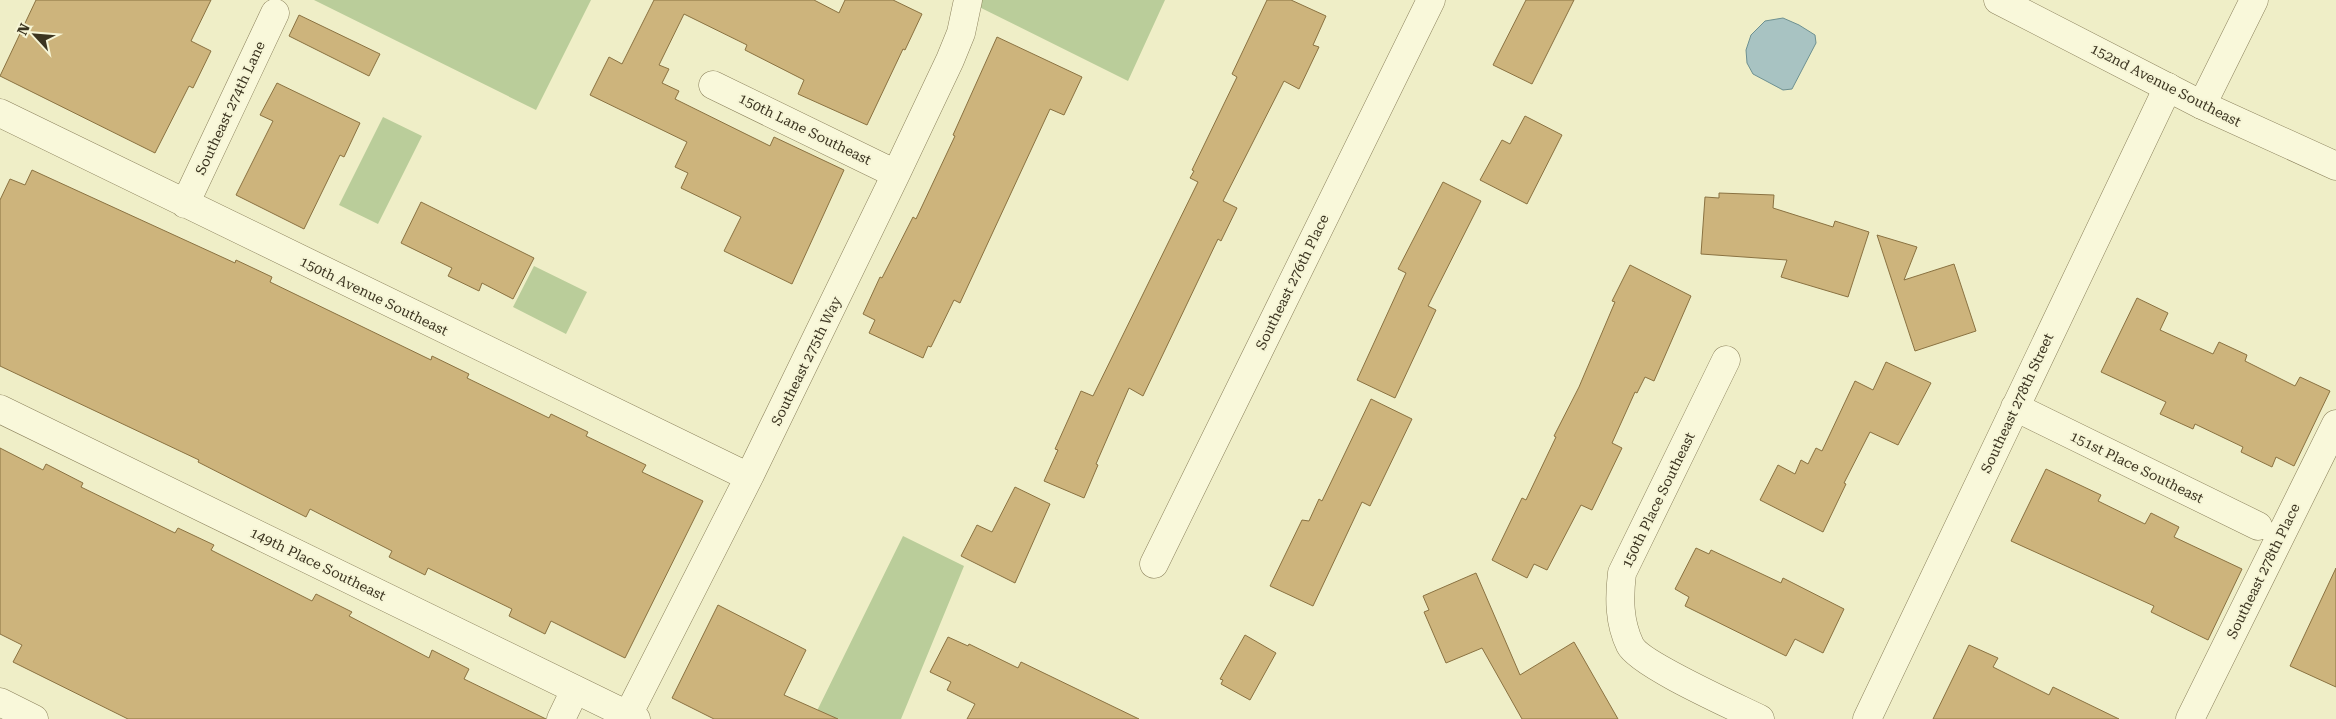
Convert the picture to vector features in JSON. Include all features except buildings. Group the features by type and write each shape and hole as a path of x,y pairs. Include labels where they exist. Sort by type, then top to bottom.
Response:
{"street":[{"name":"Southeast 275th Way","path":"632,717 950,60 960,33 968,0"},
{"name":"Southeast 276th Place","path":"1154,564 1431,0"},
{"name":"152nd Avenue Southeast","path":"1998,0 2202,105 2336,166"},
{"path":"2202,105 2254,0"},
{"name":"Southeast 274th Lane","path":"185,204 275,13"},
{"name":"150th Lane Southeast","path":"713,85 896,174"},
{"name":"Southeast 278th Street","path":"1867,719 2168,87"},
{"name":"150th Avenue Southeast","path":"0,113 749,477"},
{"name":"150th Place Southeast","path":"1726,360 1622,573 1619,600 1623,624 1630,647 1658,668 1760,719"},
{"name":"151st Place Southeast","path":"2015,408 2258,526"},
{"name":"149th Place Southeast","path":"0,409 632,717"},
{"name":"Southeast 278th Place","path":"2190,719 2336,424"},
{"path":"561,719 575,690"},
{"path":"0,702 34,719"}],"green space":[{"path":"314,0 591,0 536,110"},
{"path":"965,0 1165,0 1128,81"},
{"path":"383,117 422,136 378,224 339,205"},
{"path":"534,266 587,292 566,334 513,307"},
{"path":"903,536 964,566 901,719 813,719"}],"water":[{"path":"1783,18 1815,35 1816,43 1792,89 1783,90 1753,74 1747,63 1746,50 1751,35 1765,21"}]}
